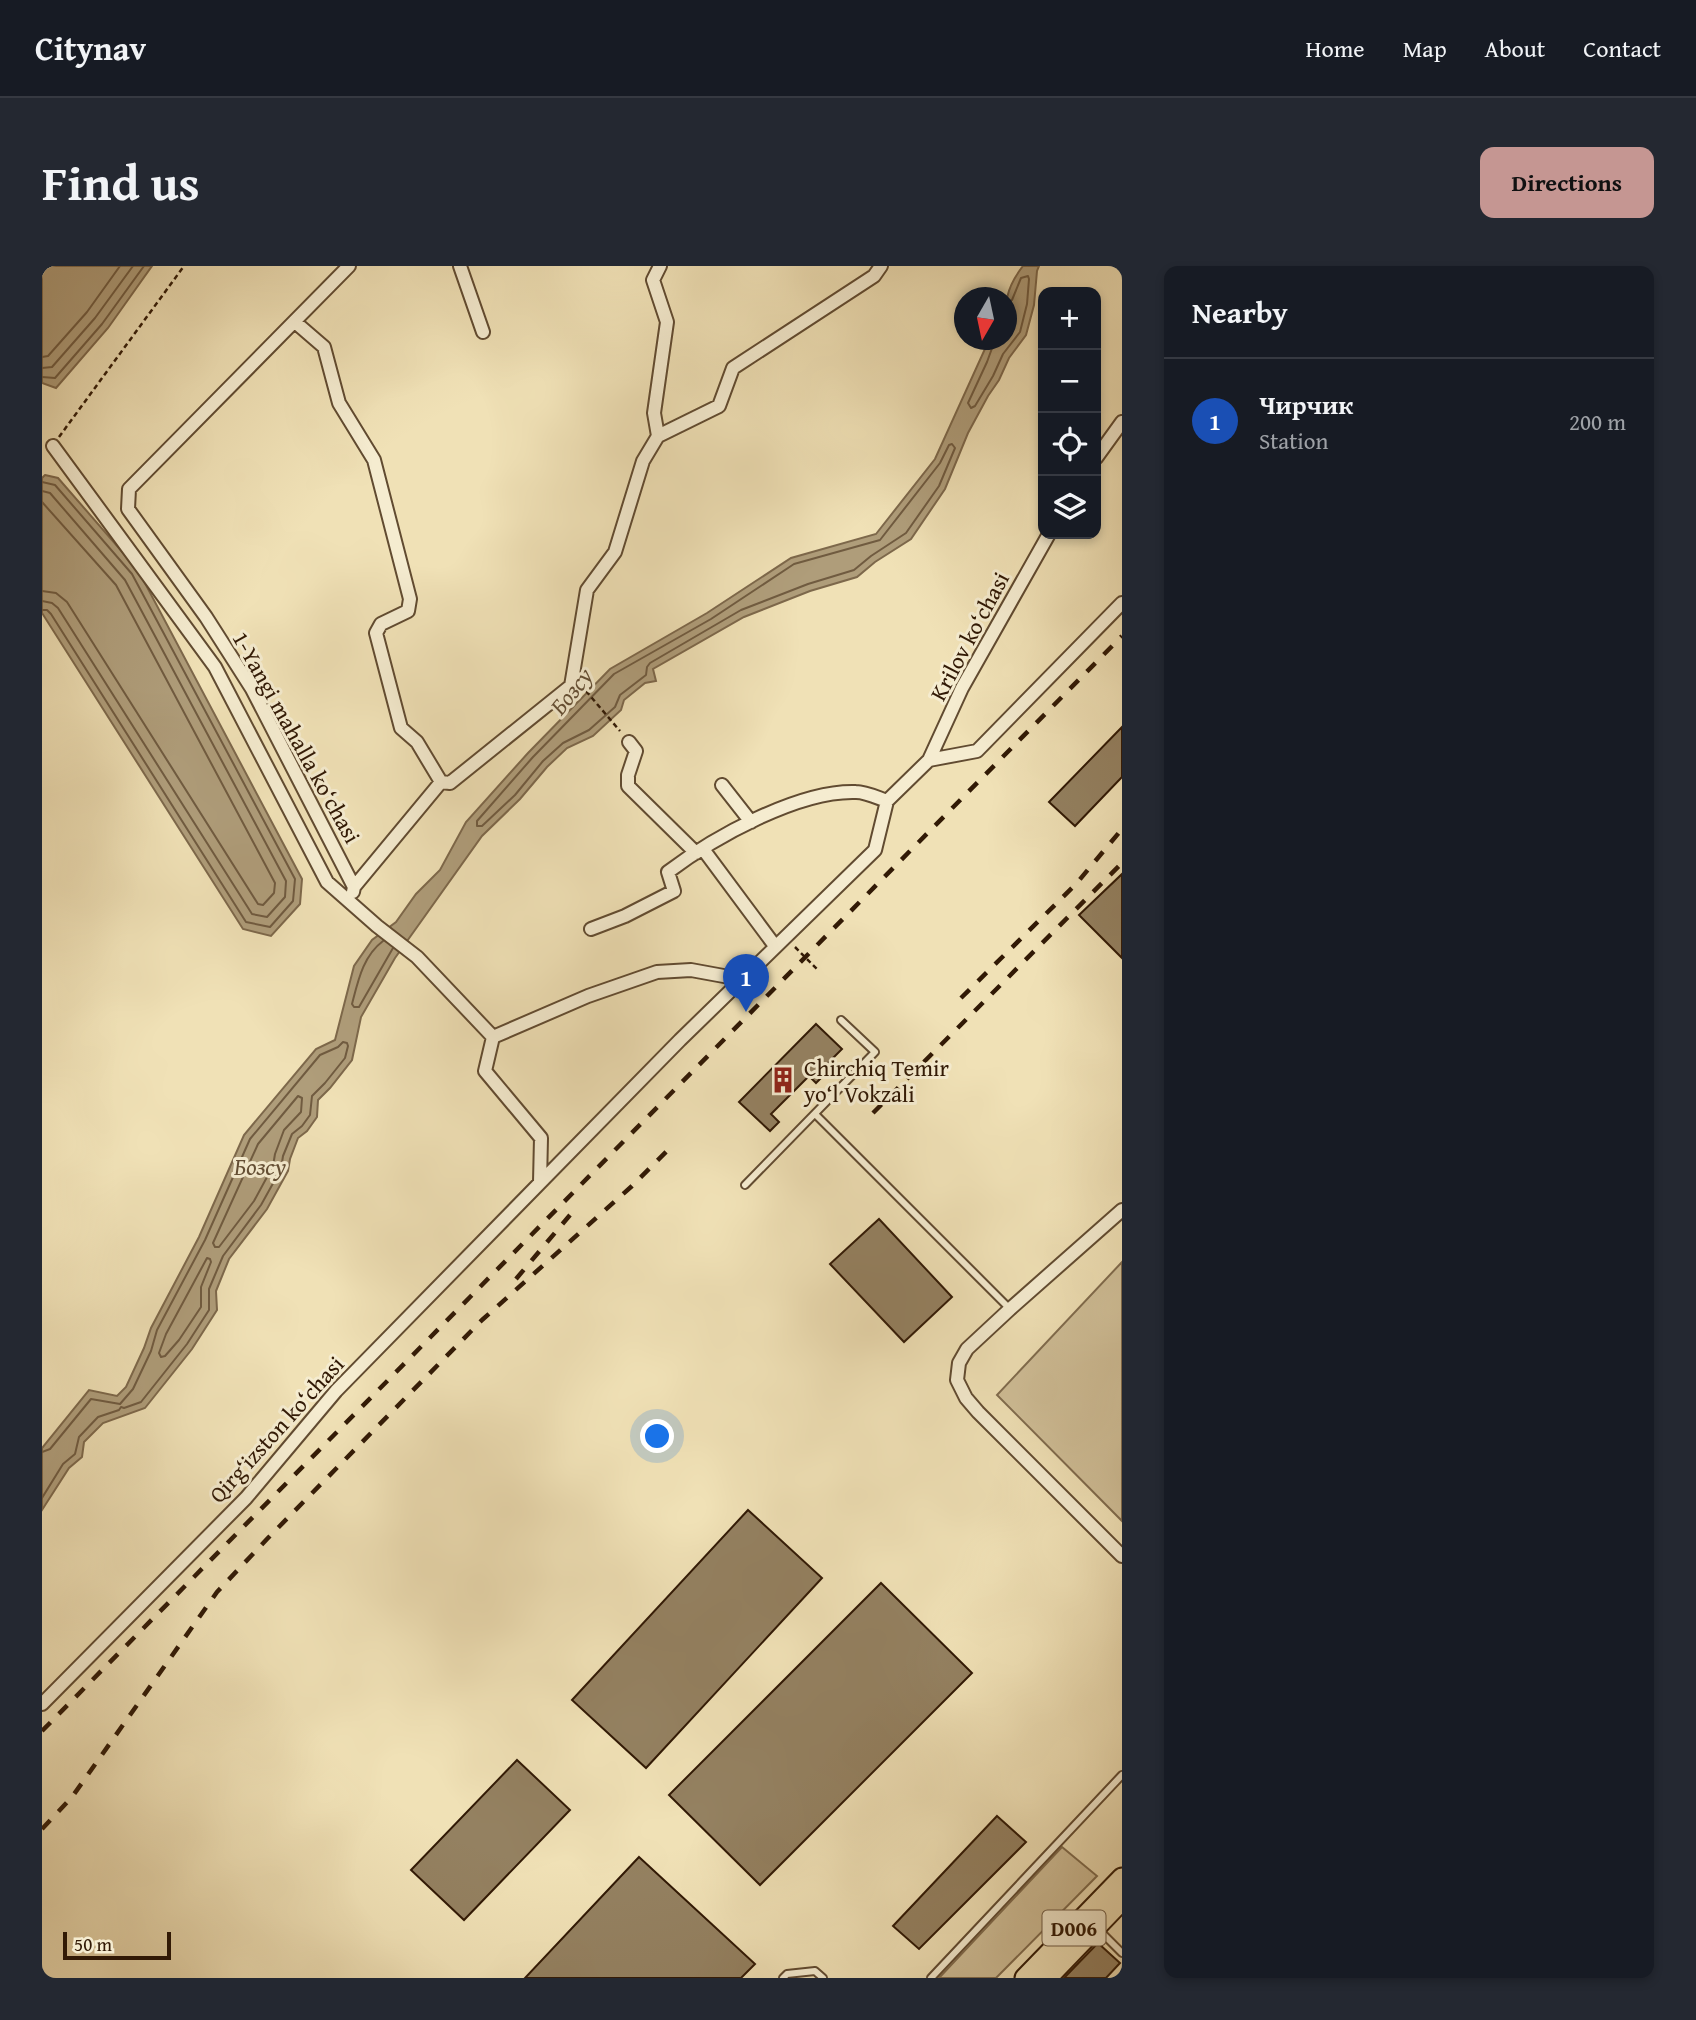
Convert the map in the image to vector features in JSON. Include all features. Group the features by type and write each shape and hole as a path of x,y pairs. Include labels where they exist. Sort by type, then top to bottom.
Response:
{"main road":[{"name":"D006","path":"1025,1978 1122,1878"},
{"name":"D006","path":"1047,1978 1122,1900"}],"street":[{"name":"1-Yangi mahalla ko‘chasi","path":"349,266 129,489 128,509 206,617 252,689 354,887"},
{"path":"460,266 483,332"},
{"path":"658,436 654,413 667,322 653,280 660,266"},
{"path":"574,684 587,590 615,552 643,461 658,436 719,406 733,368 874,276 881,266"},
{"path":"295,322 324,347 339,403 374,460 410,599 408,611 381,624 376,633 401,727 417,742 441,782"},
{"path":"1101,451 1122,422"},
{"path":"53,446 215,667 327,882 416,957 493,1037"},
{"name":"Krilov ko‘chasi","path":"929,760 962,688 1046,539"},
{"path":"591,929 625,916 674,891 668,872 751,822 810,797 857,792 887,801 929,760 977,751 1122,603"},
{"name":"1-Yangi mahalla ko‘chasi","path":"350,903 354,887 441,782 450,783 574,684"},
{"path":"629,742 636,751 628,775 628,786 699,851 780,941"},
{"path":"722,785 751,822"},
{"name":"Qirg‘izston ko‘chasi","path":"42,1704 246,1497 336,1391 740,979 875,849 887,801"},
{"path":"493,1037 588,996 657,972 691,970 740,979"},
{"path":"493,1037 485,1071 541,1138 540,1182"},
{"path":"1122,1210 967,1349 959,1363 957,1380 966,1398 978,1412 1122,1556"}],"lane":[{"path":"744,1185 876,1052 841,1020"},
{"path":"815,1114 1010,1309"},
{"path":"931,1978 1122,1776"},
{"path":"1096,1927 1122,1953"},
{"path":"783,1978 787,1974 815,1971 822,1978"}],"path":[{"path":"53,446 184,266"},
{"path":"574,684 629,742"},
{"path":"780,941 817,969"}],"shaded area":[{"path":"1122,1262 1122,1521 997,1395"},
{"path":"1062,1847 1097,1876 996,1978 939,1978"}],"water":[{"path":"42,266 152,266 108,328 56,388 42,383"},
{"name":"Бозсу","path":"1023,266 1039,266 1034,305 1026,335 1017,347 1017,287 1010,287"},
{"name":"Бозсу","path":"984,350 1015,350 968,433 945,489 911,539 857,577 810,591 744,617 653,669 656,681 645,683 624,700 621,710 593,736 567,748 482,836 395,958 361,1017 352,1060 318,1100 317,1117 298,1138 288,1171 267,1209 229,1259 216,1291 217,1310 192,1349 145,1408 103,1423 84,1442 82,1457 69,1468 42,1510 42,1448 89,1390 117,1396 126,1387 151,1328 199,1237 244,1135 316,1049 335,1040 354,966 372,940 396,922 416,894 440,870 466,822 528,753 610,669 707,613 791,558 876,534 935,459"},
{"path":"45,475 58,478 138,570 302,879 300,904 271,936 243,929 42,613 42,478"}],"building":[{"path":"1122,727 1122,777 1075,826 1049,802"},
{"path":"1122,874 1122,958 1079,915"},
{"name":"Chirchiq Temir yo‘l Vokzali","path":"816,1024 842,1049 822,1069 826,1073 816,1083 809,1076 771,1114 779,1122 770,1131 739,1102"},
{"path":"879,1219 952,1297 904,1342 830,1264"},
{"path":"748,1510 822,1578 646,1768 572,1700"},
{"path":"881,1583 972,1673 760,1885 669,1795"},
{"path":"517,1760 570,1810 464,1920 411,1870"},
{"path":"997,1816 1026,1842 919,1949 893,1926"},
{"path":"639,1857 755,1964 741,1978 525,1978"},
{"path":"1098,1943 1120,1963 1106,1978 1064,1978"}],"railway":[{"path":"42,1731 1122,636"},
{"path":"961,998 1076,884 1122,829"},
{"path":"873,1113 1122,863"},
{"path":"42,1829 72,1797 217,1592 482,1320 632,1186 670,1148"},
{"path":"516,1279 570,1215"}],"place":[{"name":"Чирчик","path":"746,1012"},
{"name":"Chirchiq Temir yo‘l Vokzali","path":"783,1080"}]}
